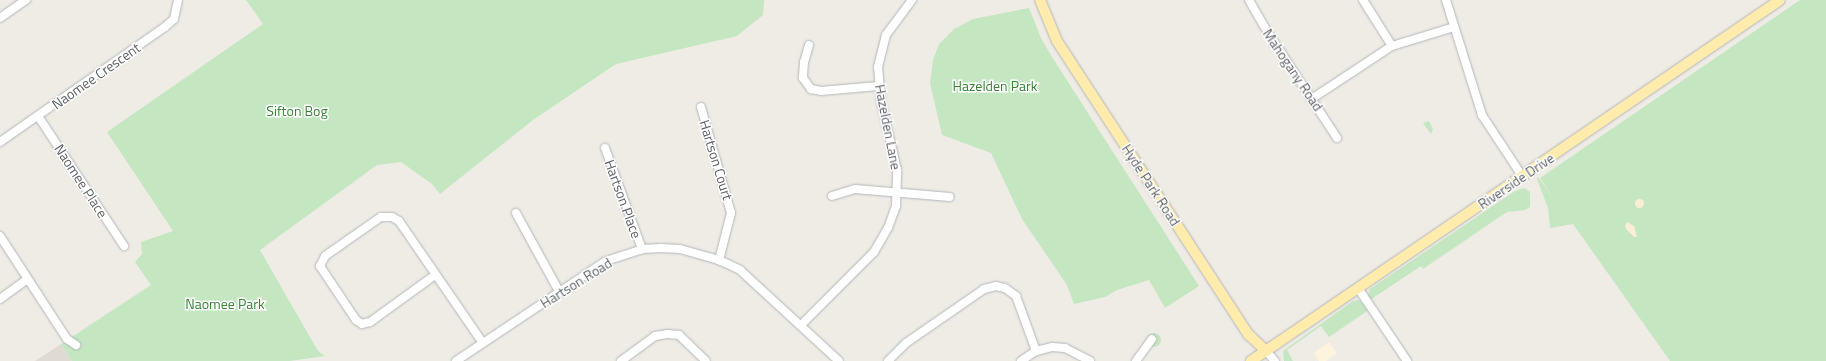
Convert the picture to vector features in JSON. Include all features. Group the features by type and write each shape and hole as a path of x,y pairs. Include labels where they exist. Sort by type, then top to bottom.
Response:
{"main road":[{"name":"Hyde Park Road","path":"1040,0 1057,41 1248,334 1266,351"},
{"name":"Riverside Drive","path":"1251,361 1780,0"}],"street":[{"path":"0,18 26,0"},
{"name":"Naomee Crescent","path":"0,142 165,27 174,19 178,0"},
{"name":"Hazelden Lane","path":"802,324 874,252 888,228 896,206 897,170 878,86 878,67 886,35 912,0"},
{"name":"Mahogany Road","path":"1249,0 1267,32 1313,98 1338,138"},
{"path":"1363,0 1392,46"},
{"path":"1446,0 1482,115 1522,176"},
{"path":"1313,98 1392,46 1454,27"},
{"path":"809,45 804,62 803,78 811,89 821,92 878,86"},
{"name":"Hartson Court","path":"701,108 732,213 719,260"},
{"name":"Naomee Place","path":"38,116 124,246"},
{"name":"Hartson Place","path":"605,148 642,249"},
{"path":"832,196 855,189 897,191 950,197"},
{"path":"516,212 560,293"},
{"path":"435,275 370,322 362,324 356,320 320,266 325,256 381,218 392,217 399,221 483,343"},
{"path":"0,236 68,339 76,345"},
{"name":"Hartson Road","path":"456,361 606,261 642,249 680,249 719,260 755,282 802,324 839,361"},
{"path":"0,299 28,279"},
{"path":"888,361 906,343 984,289 996,286 1005,288 1016,296 1036,351"},
{"path":"1358,288 1406,361"},
{"path":"621,361 655,336 667,334 679,335 706,361"},
{"path":"1136,361 1152,339"},
{"path":"1021,361 1036,351 1065,348 1090,361"},
{"name":"Hyde Park Road","path":"1266,351 1275,361"}],"shaded area":[{"path":"1329,342 1337,353 1326,361 1319,361 1314,353"},
{"path":"61,344 72,361 35,361"}],"green space":[{"name":"Sifton Bog","path":"246,0 764,0 763,15 737,36 616,64 533,120 440,194 432,184 401,162 377,165 260,250 318,351 325,356 290,361 72,361 61,344 151,285 135,262 142,254 141,242 173,231 107,132 263,24"},
{"path":"1800,0 1826,0 1826,361 1670,361 1573,224 1550,228 1548,208 1537,179 1538,177 1553,197 1540,178"},
{"name":"Hazelden Park","path":"1029,8 1041,38 1052,57 1199,286 1165,308 1149,280 1117,290 1105,297 1074,304 1067,285 1022,219 991,153 942,135 930,83 933,60 939,44 954,29 973,19"},
{"path":"1429,121 1433,129 1431,134 1423,123"},
{"path":"1524,188 1530,192 1530,207 1525,210 1507,212 1423,269 1421,266 1370,300 1368,295 1370,289 1515,191"},
{"path":"1359,300 1369,310 1329,337 1321,326 1287,350 1293,361 1284,361 1283,351 1353,301"},
{"path":"1151,333 1157,333 1161,337 1161,343 1157,347 1151,347 1147,343 1147,337"}],"sand":[{"path":"1639,198 1644,203 1639,208 1634,203"},
{"path":"1627,222 1634,226 1637,237 1634,237 1627,230 1625,226"}],"park label":[{"name":"Naomee Park","path":"225,304"}]}
